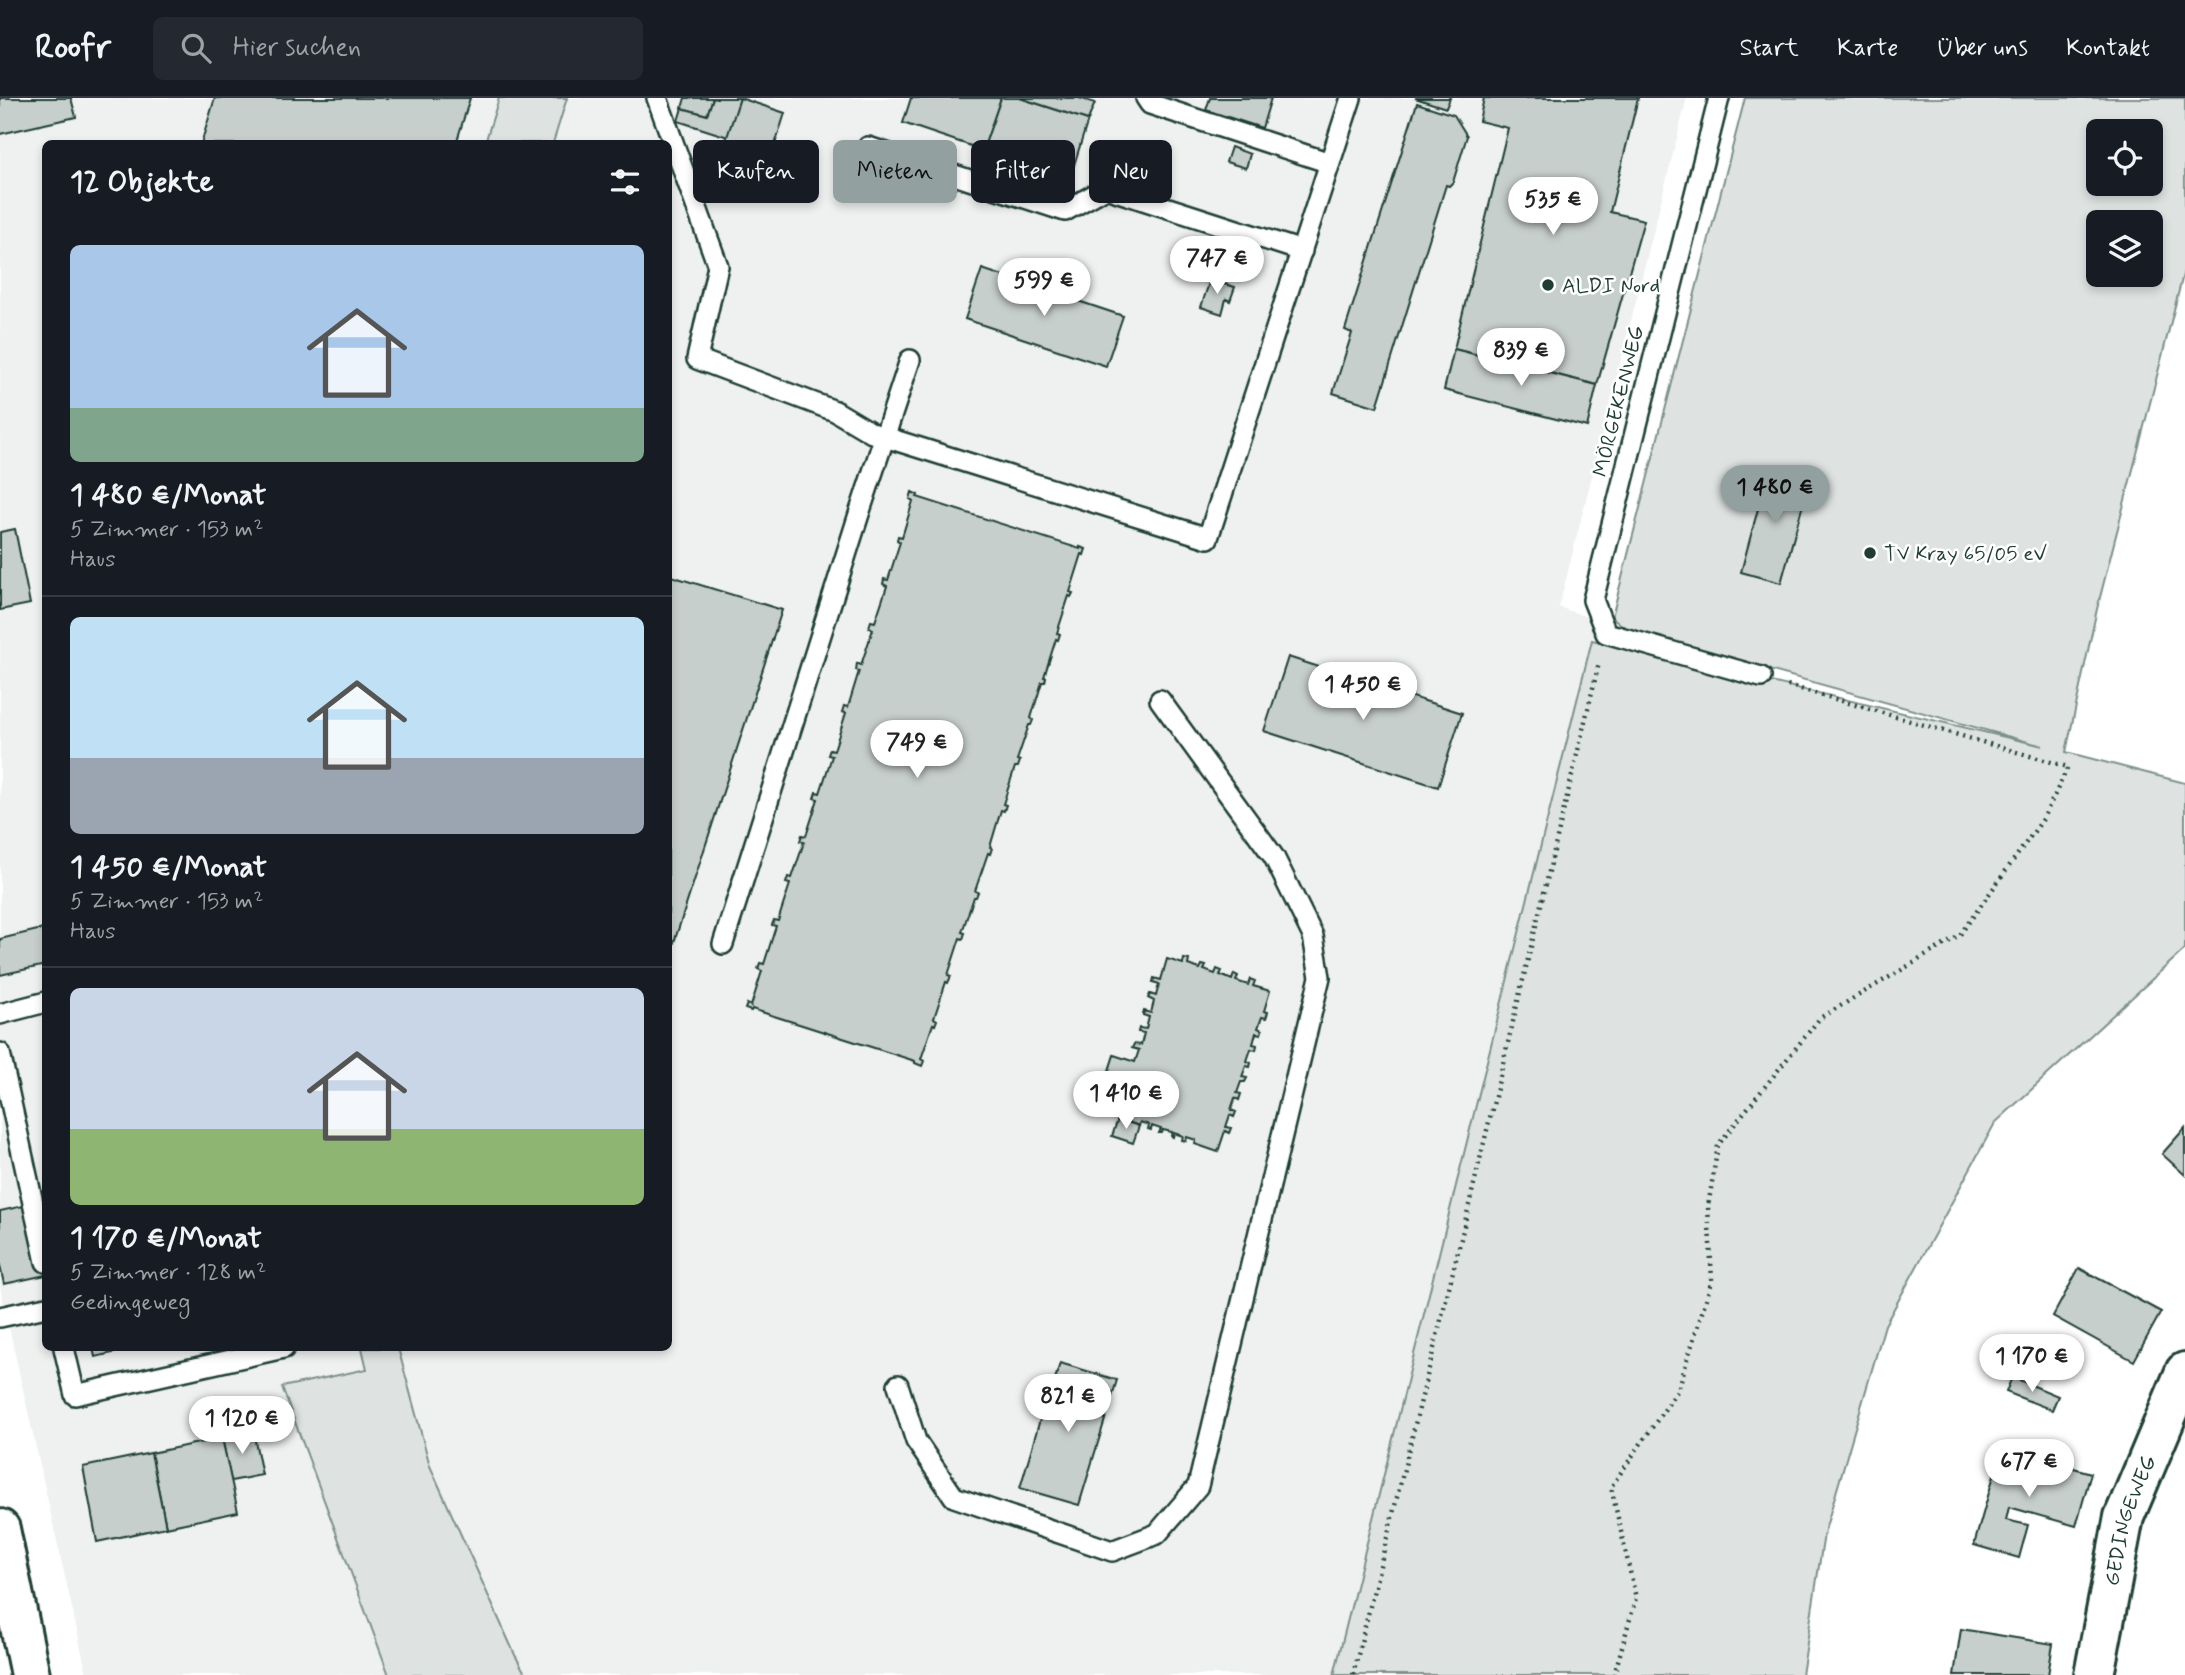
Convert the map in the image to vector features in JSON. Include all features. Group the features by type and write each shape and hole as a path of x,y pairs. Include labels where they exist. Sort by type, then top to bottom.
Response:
{"street":[{"name":"GEDINGEWEG","path":"2094,1675 2124,1517 2185,1372"},
{"path":"0,1529 30,1675"}],"lane":[{"path":"657,98 718,266 697,359 835,411 872,433 1208,538 1351,98"},
{"path":"1146,98 1150,104 1330,163"},
{"name":"MÖRGEKENWEG","path":"1606,633 1593,600 1719,98"},
{"path":"957,176 1065,211 1106,188 1302,251"},
{"path":"723,944 910,360"},
{"path":"1606,633 1761,677"},
{"path":"898,1385 916,1441 954,1497 1099,1546 1112,1550 1157,1534 1198,1486 1320,976 1313,936 1274,857 1160,700"},
{"path":"0,1014 42,1003"},
{"path":"0,1053 42,1244"},
{"path":"0,1317 42,1308"},
{"path":"65,1351 75,1395 271,1351"}],"path":[{"path":"1353,1675 1606,633"},
{"path":"1614,1675 1636,1598 1611,1487 1678,1390 1712,1280 1708,1207 1718,1145 1820,1018 1959,936 2043,819 2068,766 1761,677"}],"shaded area":[{"path":"0,98 499,98 486,140 42,140 42,1351 363,1351 368,1369 282,1388 389,1675 87,1675 0,1287"},
{"path":"499,98 567,98 554,140 486,140"},
{"path":"567,98 1687,98 1559,607 1598,621 1334,1675 526,1675 430,1466 399,1351 672,1351 672,140 554,140"},
{"path":"1745,98 2185,98 2185,267 2097,609 2066,752 2185,783 2185,949 1995,1123 1885,1325 1824,1534 1802,1675 1334,1675 1592,640 2043,746 1629,631 1612,617"},
{"path":"363,1351 399,1351 430,1466 526,1675 389,1675 282,1387 367,1369"}],"building":[{"path":"0,98 71,98 76,117 0,134"},
{"path":"215,98 470,98 457,140 202,140"},
{"path":"685,98 713,98 707,115 682,108"},
{"path":"713,98 740,98 728,137 678,121 682,108 707,115"},
{"path":"740,98 785,113 777,140 726,140"},
{"path":"911,98 1001,98 986,140 971,140 971,146 903,123"},
{"path":"1001,98 1020,98 1088,120 1075,162 1075,140 986,140"},
{"path":"1020,98 1079,98 1095,103 1088,120"},
{"path":"1210,98 1271,98 1262,128 1206,110"},
{"path":"1415,98 1450,98 1446,108"},
{"name":"ALDI Nord","path":"1484,98 1638,98 1610,212 1644,220 1597,385 1454,349 1508,128 1479,121"},
{"path":"1417,103 1454,115 1467,136 1453,182 1449,186 1446,185 1377,407 1333,393 1352,333 1345,330"},
{"path":"1231,147 1250,154 1246,168 1226,162"},
{"path":"982,269 1123,316 1106,366 965,319"},
{"path":"1210,280 1235,287 1230,301 1226,299 1222,314 1201,307"},
{"path":"1454,349 1597,385 1587,427 1444,390"},
{"path":"1769,468 1810,479 1781,583 1741,572"},
{"path":"912,492 918,495 917,497 1086,549 1084,555 1082,554 1070,592 1073,593 1069,596 1057,633 1060,634 1044,677 1045,682 1042,682 1031,718 1033,720 1017,760 1020,761 1018,767 1015,767 1003,804 1006,805 1004,811 1001,810 990,847 992,848 975,891 978,892 962,932 965,933 963,939 960,938 948,975 951,976 948,983 946,982 934,1018 937,1020 935,1025 933,1024 921,1059 924,1061 922,1066 915,1061 745,1009 747,1004 751,1006 762,971 758,969 760,963 764,964 776,926 772,925 774,920 778,921 790,884 786,883 788,877 792,878 804,842 800,841 802,835 806,836 818,799 814,798 816,792 820,793 832,756 828,755 830,749 834,750 846,713 842,712 844,706 848,707 859,671 856,670 857,663 861,665 873,629 869,627 871,621 875,622 887,586 883,584 884,579 888,580 900,542 897,540 898,536 902,537 913,501 910,499"},
{"path":"15,529 30,604 0,610 0,532"},
{"path":"672,576 782,610 672,949"},
{"path":"1288,657 1462,713 1438,787 1264,731"},
{"path":"42,929 42,966 0,975 0,939"},
{"path":"1167,959 1183,964 1184,959 1189,960 1188,965 1200,969 1202,965 1206,966 1204,970 1215,974 1217,969 1222,971 1220,975 1232,980 1234,974 1238,976 1236,981 1248,985 1250,979 1255,981 1253,986 1270,991 1264,1011 1268,1012 1266,1018 1262,1017 1258,1028 1262,1030 1261,1034 1256,1033 1253,1044 1257,1045 1256,1050 1251,1049 1247,1061 1251,1063 1250,1067 1246,1066 1242,1077 1247,1078 1245,1082 1241,1082 1237,1093 1241,1094 1239,1100 1235,1098 1231,1110 1236,1112 1234,1117 1230,1115 1226,1127 1231,1128 1229,1133 1225,1131 1218,1152 1195,1144 1196,1140 1187,1137 1186,1141 1182,1140 1183,1136 1174,1133 1173,1137 1171,1136 1172,1132 1163,1130 1159,1133 1161,1129 1152,1126 1151,1130 1148,1129 1149,1125 1140,1122 1139,1126 1096,1111 1114,1055 1135,1062 1139,1050 1132,1048 1134,1044 1141,1045 1144,1033 1138,1032 1139,1028 1146,1029 1149,1017 1143,1015 1144,1011 1151,1013 1154,1001 1148,998 1150,994 1156,996 1159,984 1153,982 1154,978 1161,980"},
{"path":"1118,1119 1139,1126 1133,1143 1112,1136"},
{"path":"2185,1128 2185,1175 2162,1154"},
{"path":"42,1202 42,1276 4,1284 0,1266 0,1211"},
{"path":"2079,1268 2161,1312 2134,1361 2053,1316"},
{"path":"94,1351 121,1351 95,1357"},
{"path":"1060,1363 1117,1380 1079,1505 1020,1488 1046,1399 1049,1399"},
{"path":"2012,1377 2058,1396 2052,1410 2006,1392"},
{"path":"253,1431 262,1475 231,1481 222,1438"},
{"path":"222,1438 238,1512 166,1527 151,1453"},
{"path":"2002,1447 2091,1473 2076,1526 2009,1507 2006,1520 2028,1525 2019,1558 1974,1545"},
{"path":"151,1453 166,1527 97,1542 83,1467"},
{"path":"1961,1629 2053,1644 2048,1675 1954,1675"}],"place":[{"name":"ALDI Nord","path":"1548,285"},
{"name":"TV Kray 65/05 eV","path":"1870,553"}]}
